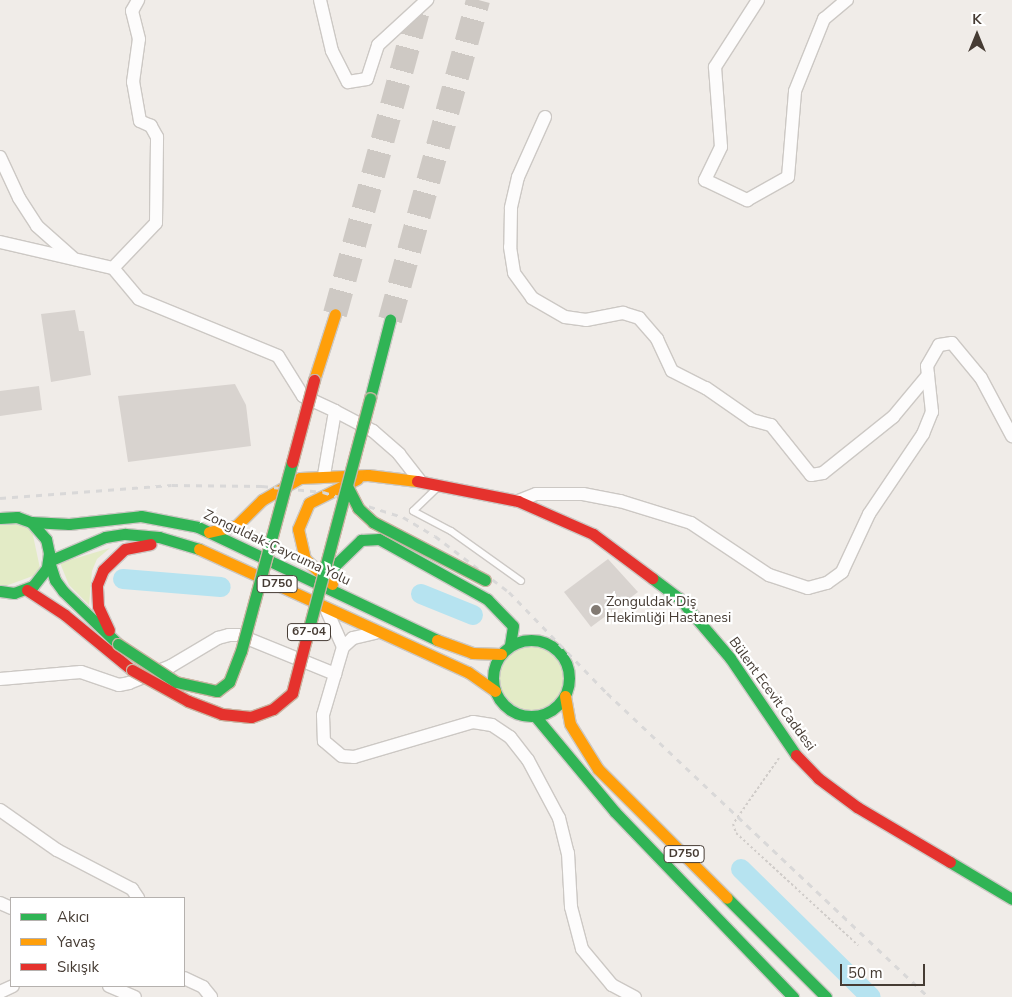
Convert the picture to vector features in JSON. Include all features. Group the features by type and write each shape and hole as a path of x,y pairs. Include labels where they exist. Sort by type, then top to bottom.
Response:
{"main road":[{"path":"31,522 46,538 49,561 55,580 63,591 118,644 176,682 201,690 217,691 229,682 241,651 314,380 335,314"},
{"name":"67-04","path":"26,590 65,615 132,670 171,692 222,714 251,717 273,709 292,693 390,320"},
{"name":"Bülent Ecevit Caddesi","path":"209,532 236,526 262,500 300,478 324,475 368,475 419,480 518,501 593,534 679,598 730,658 788,746 818,778 857,807 1012,899"},
{"path":"348,597 305,559 298,529 309,503 368,475"},
{"path":"347,486 358,508 372,522 485,580 498,589"},
{"name":"Zonguldak-Çaycuma Yolu","path":"31,522 69,524 140,516 172,520 209,532 472,653 501,654"},
{"name":"D750","path":"0,518 18,517 31,522"},
{"name":"D750","path":"49,561 105,537 125,534 179,542 468,672 495,691 510,711 535,716 614,812 792,997"},
{"path":"324,576 361,540 378,539 487,599 513,626 510,646"},
{"path":"118,644 98,606 97,585 103,570 125,549 179,542"},
{"path":"0,592 26,590 39,581 49,561"},
{"path":"531,626 547,643"},
{"path":"495,691 494,672 501,654 510,646 522,641 547,643"},
{"name":"D750","path":"547,643 558,650 567,666 569,684 565,696 570,724 598,769 826,997"},
{"path":"535,716 558,706 565,696"}],"street":[{"path":"113,268 156,223 157,137 151,126 140,121 133,82 139,39 132,11 138,0"},
{"path":"320,0 332,51 348,82 367,79 378,45 427,0"},
{"path":"758,0 716,67 721,147 705,180 746,200 788,177 795,91 824,19 847,0"},
{"path":"545,117 518,177 511,208 510,247 514,273 532,298 565,317 586,320 623,314 638,318 657,339 672,371 706,388 752,420 771,425 811,475 823,473 893,417 928,375"},
{"path":"0,157 19,198 37,226 74,258"},
{"path":"0,242 113,268 139,299 278,356 303,396 373,431 399,454 419,480"},
{"path":"518,501 536,494 583,494 620,501 691,523 769,575 789,584 808,588 827,583 842,572 874,505 922,434 932,412 927,366 939,345 952,343 981,378 1012,436"},
{"path":"324,475 335,411"},
{"path":"324,606 333,620 343,647"},
{"path":"382,632 353,638 343,647 322,728 324,741 342,756 367,753 448,727 473,722 492,725 510,737 528,760 559,818 568,853 571,907 582,949 612,985 635,997"},
{"path":"0,679 82,672 118,685 129,683 172,666 218,638 229,635 239,635 335,674"},
{"path":"0,810 57,850 132,889 137,897"},
{"path":"185,978 203,986 210,997"},
{"path":"111,987 135,997"}],"lane":[{"path":"442,484 413,511 451,531 521,581"}],"path":[{"path":"788,746 733,824 736,833 858,945"}],"green space":[{"path":"0,521 31,526 41,573 0,588"},
{"path":"110,548 97,559 92,571 89,605 69,585 60,563"},
{"path":"531,643 544,646 556,653 563,665 566,678 563,691 556,703 544,710 531,713 518,710 506,703 499,691 496,678 499,665 506,653 518,646"}],"building":[{"path":"75,310 79,331 84,331 91,375 51,382 41,314"},
{"path":"235,384 246,405 251,446 128,462 118,396"},
{"path":"39,386 42,410 0,416 0,391"},
{"name":"Zonguldak Diş Hekimliği Hastanesi","path":"608,559 638,592 591,627 564,592"}],"waterway":[{"path":"123,579 221,587"},
{"path":"421,594 473,615"},
{"path":"741,869 871,997"}],"tunnel":[{"path":"335,314 421,0"},
{"path":"390,320 478,0"}],"railway":[{"path":"0,498 172,485 262,486 323,492 403,517 435,536 509,592 607,693 929,997"}],"traffic: fast":[{"path":"370,398 390,320"},
{"path":"306,639 370,398"},
{"path":"118,644 176,682 217,691 229,682 241,651 292,462"},
{"path":"347,486 358,508 373,522 485,580"},
{"path":"31,522 69,524 141,516 198,527 437,640"},
{"path":"0,518 17,517 31,522 46,539 49,553 47,568 33,586 14,593 0,591"},
{"path":"118,644 63,591 55,580 49,561 105,537 125,534 159,537 199,549"},
{"path":"324,576 361,540 379,539 487,599 513,626 510,646"},
{"path":"652,578 679,598 730,658 796,755"},
{"path":"531,640 546,643 558,651 566,663 569,678 566,693 558,705 546,713 531,716 516,713 504,705 496,693 493,678 496,663 504,651 516,643 531,640"},
{"path":"535,716 615,812 793,997"},
{"path":"950,862 1012,899"},
{"path":"727,898 826,997"}],"traffic: slow":[{"path":"314,380 335,314"},
{"path":"209,532 236,526 262,500 300,478 368,475 417,481"},
{"path":"332,584 305,559 298,529 309,503 357,479"},
{"path":"199,549 468,672 495,691"},
{"path":"437,640 472,653 501,654"},
{"path":"565,696 570,724 598,769 727,898"}],"traffic: jam":[{"path":"292,462 314,380"},
{"path":"417,481 518,501 593,534 652,578"},
{"path":"109,630 98,606 97,585 103,570 125,549 151,544"},
{"path":"27,590 65,615 132,670"},
{"path":"132,670 188,701 222,714 251,717 273,709 292,693 306,639"},
{"path":"796,755 818,778 857,807 950,862"}],"place":[{"name":"Zonguldak Diş Hekimliği Hastanesi","path":"596,610"}]}
